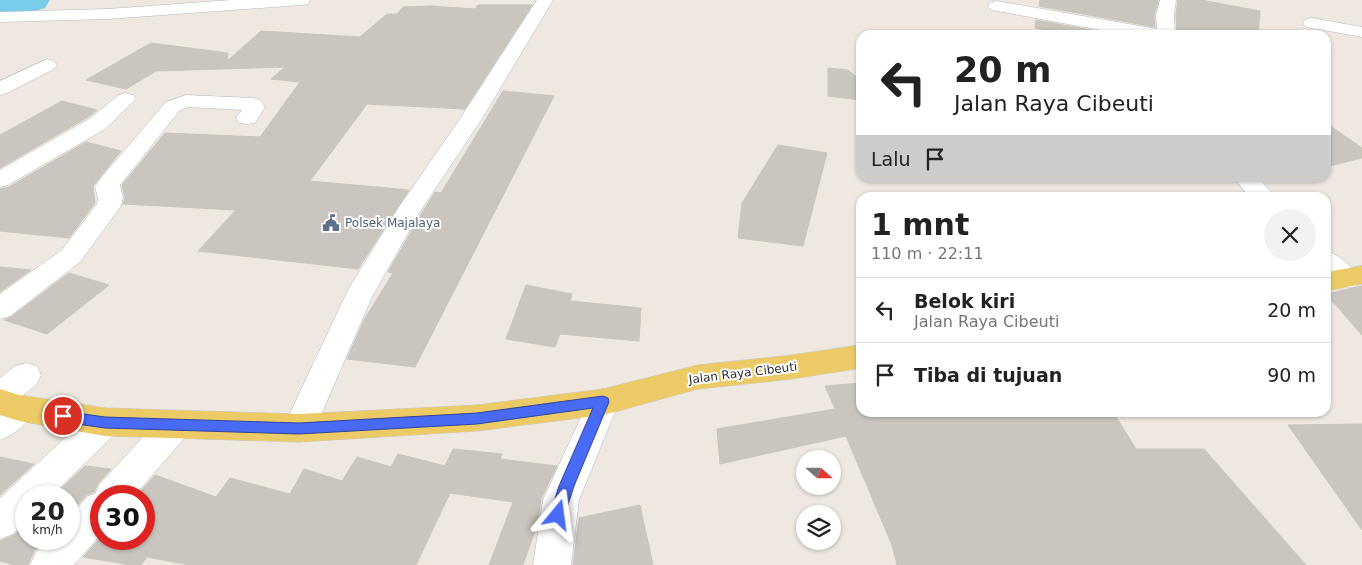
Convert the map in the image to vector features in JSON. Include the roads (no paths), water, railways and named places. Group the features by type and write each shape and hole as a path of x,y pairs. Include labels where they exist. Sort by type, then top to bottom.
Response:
{"main road":[{"name":"Jalan Raya Cibeuti","path":"5,408 105,422 299,428 477,418 603,402 698,377 792,367 856,357"}],"street":[{"path":"0,17 108,14 302,0"},
{"path":"299,428 358,297 408,210 470,120 545,0"},
{"path":"1166,30 1165,15 1168,0"},
{"path":"997,6 1130,30"},
{"path":"1312,23 1362,32"},
{"path":"0,89 47,65"},
{"path":"0,180 97,124 126,99"},
{"path":"0,309 71,256 109,206 111,200 107,187 109,183 173,106 186,101 253,104 255,107 247,118"},
{"path":"1250,182 1259,192"},
{"path":"1331,265 1345,278"},
{"path":"5,408 26,375"},
{"path":"552,565 561,500 603,402"},
{"path":"39,485 105,422"},
{"path":"122,485 176,424"},
{"path":"0,522 15,508"},
{"path":"49,565 90,520"}],"waterway":[{"path":"0,2 31,0"}],"place":[{"name":"Polsek Majalaya","path":"331,223"}]}
